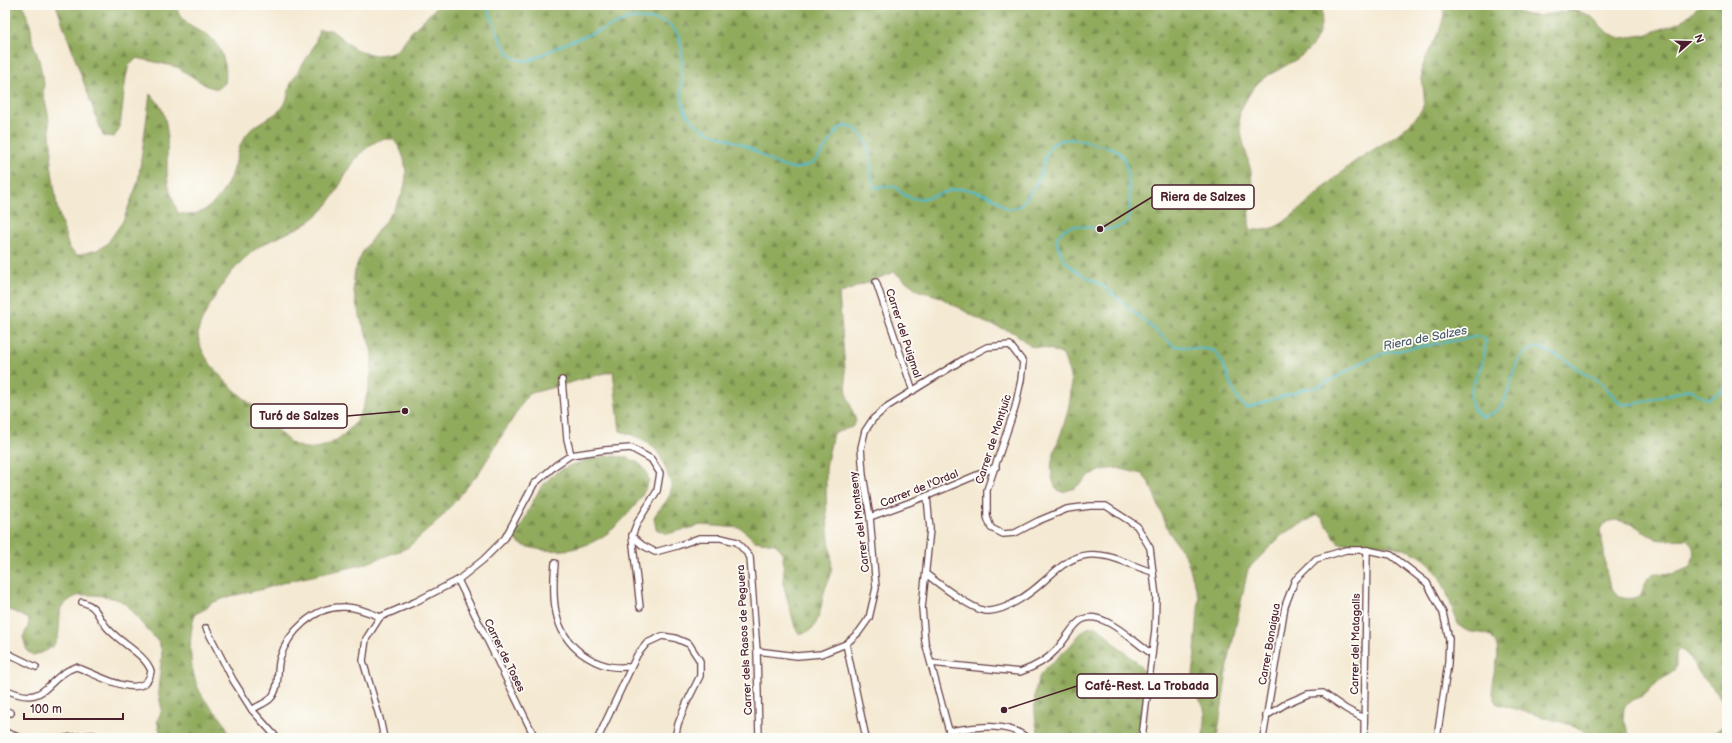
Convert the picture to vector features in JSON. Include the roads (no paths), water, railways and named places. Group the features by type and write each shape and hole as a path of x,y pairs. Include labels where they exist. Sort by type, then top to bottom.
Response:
{"street":[{"name":"Carrer del Puigmal","path":"876,282 912,391"},
{"name":"Carrer de Montjuïc","path":"912,391 964,359 987,348 1010,345 1023,362 1015,408 987,490 987,517 990,528 1003,534 1015,533 1038,521 1067,509 1090,506 1106,506 1137,526 1150,548 1156,597 1152,654 1142,738"},
{"path":"562,380 567,439 571,455"},
{"name":"Carrer del Montseny","path":"757,651 797,656 821,654 846,644 860,632 869,618 876,588 870,517 863,475 861,448 865,431 873,419 888,406 912,391"},
{"path":"384,738 363,661 366,639 380,617 415,602 458,580 483,560 505,538 534,484 556,465 571,455 631,448 651,459 660,473 657,491 637,523 632,536 640,607"},
{"name":"Carrer de l'Ordal","path":"870,517 927,496 996,467"},
{"path":"927,496 930,529 922,608 925,642 949,731 948,738"},
{"name":"Carrer dels Rasos de Peguera","path":"632,536 642,545 654,552 699,538 721,538 737,542 750,557 757,651 759,738"},
{"name":"Carrer Bonaigua","path":"1263,738 1285,606 1295,580 1316,559 1346,550 1367,550 1391,555 1427,583 1443,613 1449,639 1448,663 1437,738"},
{"name":"Carrer del Matagalls","path":"1364,738 1363,718 1366,652 1367,550"},
{"path":"926,574 972,606 988,612 1013,604 1039,586 1060,567 1082,556 1096,555 1110,557 1153,572"},
{"path":"555,563 553,587 560,629 572,646 588,658 608,666 630,667"},
{"name":"Carrer de Toses","path":"458,580 535,738"},
{"path":"5,689 22,696 33,696 43,691 69,670 76,667 130,687 141,686 147,681 151,671 146,662 112,634 94,607 82,602"},
{"path":"252,710 270,699 276,688 279,660 286,643 300,626 319,612 342,607 365,611 380,617"},
{"path":"931,663 1020,672 1032,668 1049,656 1056,650 1080,620 1091,616 1107,622 1152,654"},
{"path":"206,628 233,680 252,710 277,738"},
{"path":"598,738 630,667 637,655 647,643 662,636 676,638 688,644 700,661 700,676 686,704 678,724 675,738"},
{"path":"846,644 866,738"},
{"path":"5,652 36,667"},
{"path":"1266,716 1287,703 1308,694 1323,693 1346,710 1363,718"},
{"path":"949,731 986,727 1003,728 1020,731 1027,738"},
{"path":"5,732 21,738"},
{"path":"66,738 93,735 104,738"}],"waterway":[{"name":"Riera de Salzes","path":"486,5 500,39 509,54 516,59 524,61 531,60 564,44 629,19 650,19 666,23 676,31 680,43 682,56 682,100 686,112 691,120 698,126 714,134 740,143 768,159 790,168 798,168 812,163 821,155 840,128 851,126 857,130 867,144 872,181 875,188 889,186 896,187 904,195 912,198 920,199 963,189 979,192 992,197 1007,209 1015,208 1025,200 1039,179 1044,160 1053,144 1068,139 1114,149 1123,157 1127,170 1130,203 1128,222 1118,227 1107,229 1074,226 1064,230 1059,234 1056,241 1065,261 1076,271 1103,286 1174,346 1213,350 1219,356 1236,396 1247,408 1305,389 1318,387 1365,361 1384,353 1480,336 1486,341 1485,349 1482,363 1473,384 1470,398 1475,411 1482,417 1495,412 1503,404 1518,360 1526,352 1538,347 1564,359 1588,376 1595,378 1621,404 1635,404 1689,389 1707,399 1713,397 1727,384"}],"place":[{"name":"Riera de Salzes","path":"1100,229"},
{"name":"Turó de Salzes","path":"405,411"},
{"name":"Café-Rest. La Trobada","path":"1004,710"}]}
